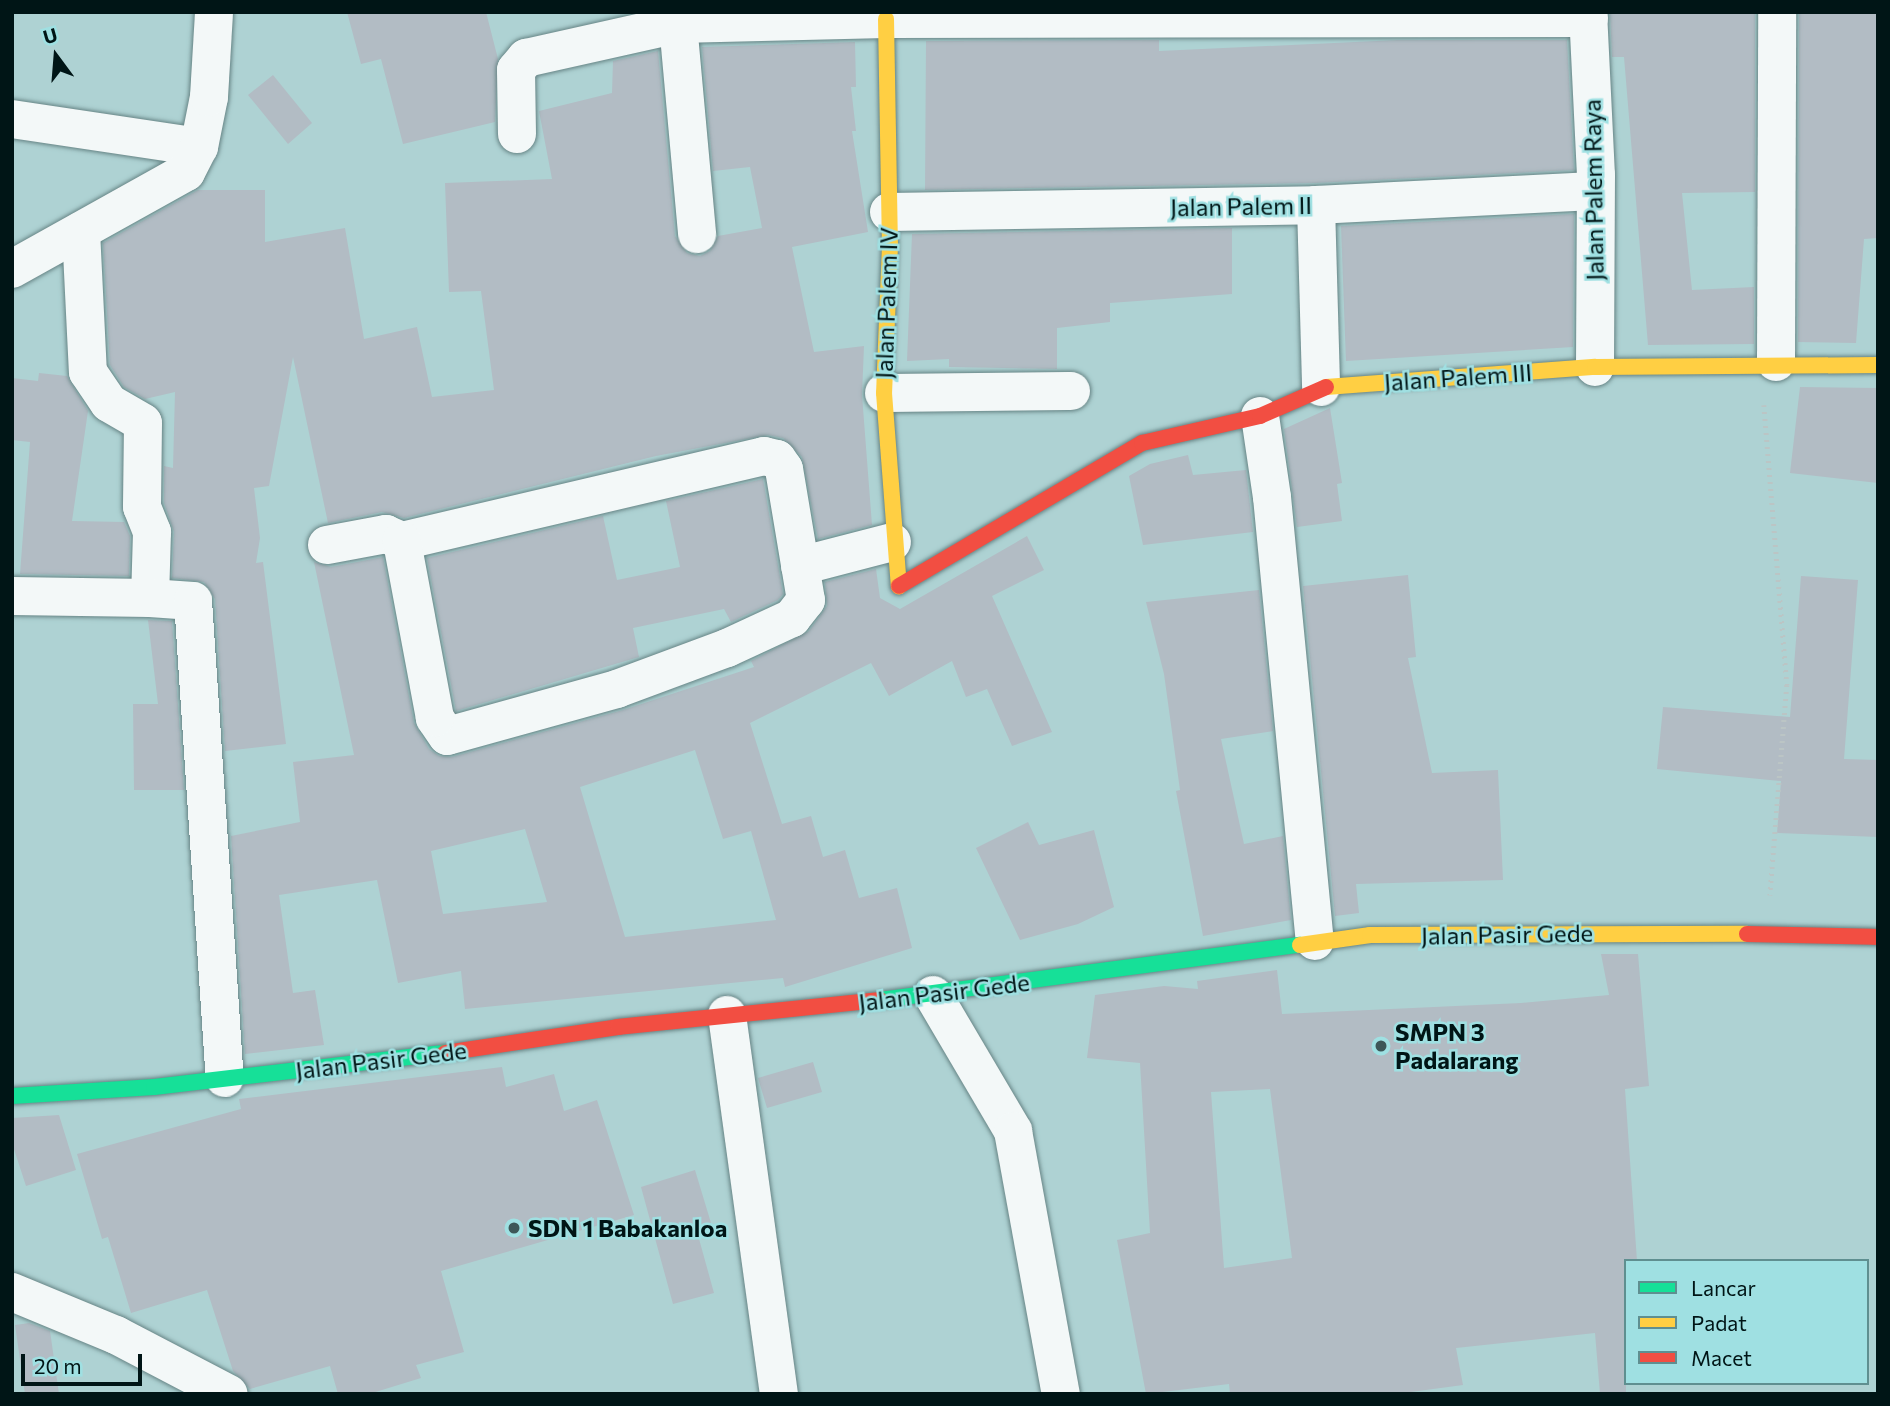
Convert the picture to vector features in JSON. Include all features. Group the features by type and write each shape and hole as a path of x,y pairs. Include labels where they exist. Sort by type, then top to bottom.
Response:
{"street":[{"path":"1768,363 1777,12"},
{"path":"517,134 516,70 534,55 678,24 977,17 1588,15"},
{"name":"Jalan Palem Raya","path":"1588,15 1594,191 1595,367"},
{"path":"12,269 186,172 199,147 208,19"},
{"name":"Jalan Palem IV","path":"886,19 889,212 884,393 892,542 899,587 1142,443 1260,416"},
{"path":"678,24 697,234"},
{"path":"12,119 199,147"},
{"name":"Jalan Palem II","path":"889,212 1316,205 1594,191"},
{"path":"1315,941 1273,509 1260,416 1321,387 1316,205"},
{"path":"81,231 88,372 108,403 143,423 142,507 152,532 150,598"},
{"name":"Jalan Palem III","path":"1321,387 1595,367 1768,363 1878,365"},
{"path":"884,393 1071,391"},
{"path":"327,545 386,534 402,541 764,456 777,459 784,469 806,600 792,618 617,689 447,736 435,718 402,541"},
{"path":"800,566 892,542"},
{"path":"12,596 193,601 225,1078"},
{"name":"Jalan Pasir Gede","path":"12,1096 225,1078 727,1015 933,995 1315,941 1481,933 1878,937"},
{"path":"933,995 1013,1130 1061,1394"},
{"path":"727,1015 779,1394"},
{"path":"12,1292 116,1335 229,1394"}],"path":[{"path":"1766,935 1787,685 1768,363"}],"building":[{"path":"347,12 486,12 498,59 495,122 403,144 381,59 361,64"},
{"path":"1610,12 1755,12 1755,192 1682,193 1692,290 1754,287 1754,344 1648,345 1624,57 1612,57"},
{"path":"1799,12 1878,12 1878,238 1864,239 1856,343 1798,342"},
{"path":"1159,40 1159,51 1398,40 1567,40 1574,170 1315,183 925,190 926,41"},
{"path":"855,42 856,87 851,87 856,131 852,131 868,232 792,247 814,352 864,346 862,395 872,525 818,539 802,457 783,438 768,435 656,456 404,518 382,512 328,523 293,357 269,486 254,488 260,538 256,563 263,562 286,744 225,751 215,599 204,582 172,578 174,532 164,503 164,466 173,468 175,392 145,399 124,387 110,365 103,243 198,190 265,190 265,242 345,228 364,339 417,327 432,397 494,390 481,291 449,292 445,183 552,179 539,111 612,93 613,61 658,51 675,236 687,253 700,256 710,251 718,236 762,228 750,167 713,171 702,47"},
{"path":"273,75 312,123 288,144 248,95"},
{"path":"1574,214 1573,347 1346,361 1341,226"},
{"path":"1232,228 1232,294 1110,303 1110,322 1057,328 1057,369 949,367 949,359 907,361 912,234"},
{"path":"39,373 67,376 88,411 72,521 124,522 130,536 129,576 20,574 30,442 12,440 12,378 38,381"},
{"path":"1800,387 1878,388 1878,483 1790,473"},
{"path":"1330,408 1342,483 1337,484 1342,521 1297,527 1284,429"},
{"path":"1188,455 1193,475 1246,470 1253,532 1143,545 1129,476 1150,464"},
{"path":"763,479 783,594 778,600 731,622 724,609 633,628 639,657 456,711 427,558 603,516 617,580 680,567 666,501"},
{"path":"1027,536 1044,570 992,596 1052,732 1012,746 987,689 966,697 952,661 889,696 871,663 750,723 782,824 811,816 823,857 845,850 859,898 897,888 912,948 785,987 783,978 465,1009 461,971 398,983 377,880 279,895 293,993 315,990 324,1045 245,1054 231,836 300,822 293,762 354,755 314,562 331,567 383,557 414,723 429,749 439,756 452,757 623,710 754,667 751,661 809,631 827,606 825,582 876,569 880,598 900,609","holes":["695,750 723,839 751,831 776,920 625,937 580,787","525,829 547,902 443,914 431,851"]},
{"path":"1408,575 1416,657 1408,658 1432,773 1498,770 1503,880 1356,884 1359,913 1335,916 1303,586"},
{"path":"1801,576 1858,580 1844,759 1878,760 1878,837 1777,833 1781,781 1657,769 1663,707 1790,717"},
{"path":"1259,590 1273,731 1221,739 1244,844 1283,836 1291,920 1203,936 1176,791 1180,790 1164,674 1146,602"},
{"path":"148,620 172,621 184,790 134,790 133,704 158,704"},
{"path":"1028,822 1039,845 1094,830 1114,907 1078,924 1020,940 976,848"},
{"path":"1601,954 1638,954 1649,1086 1625,1089 1637,1259 1624,1259 1626,1394 1600,1394 1595,1333 1456,1348 1463,1385 1396,1394 1230,1394 1229,1384 1146,1394 1117,1240 1150,1233 1140,1063 1087,1058 1095,995 1164,986 1198,989 1197,981 1277,970 1282,1014 1521,1003 1609,995","holes":["1270,1089 1292,1258 1224,1268 1211,1092"]},
{"path":"813,1062 822,1092 767,1108 758,1078"},
{"path":"502,1067 506,1087 554,1074 564,1111 597,1100 634,1215 441,1271 464,1352 416,1365 421,1378 369,1394 338,1394 330,1366 250,1389 233,1371 207,1290 131,1313 108,1237 102,1239 77,1154 241,1109 239,1099"},
{"path":"59,1115 76,1170 26,1186 12,1143 12,1118"},
{"path":"695,1170 711,1223 696,1228 714,1293 673,1304 641,1187"},
{"path":"29,1323 50,1331 59,1394 25,1394 15,1325"}],"traffic: fast":[{"path":"880,1000 1300,945"},
{"path":"12,1096 154,1087 445,1053"}],"traffic: slow":[{"path":"886,19 890,245 884,393 899,586"},
{"path":"1326,387 1595,367 1878,365"},
{"path":"1300,945 1370,935 1747,934"}],"traffic: jam":[{"path":"899,586 1142,443 1260,416 1326,387"},
{"path":"1747,934 1878,937"},
{"path":"445,1053 618,1027 880,1000"}],"place":[{"name":"SMPN 3 Padalarang","path":"1381,1046"},
{"name":"SDN 1 Babakanloa","path":"514,1228"}]}
